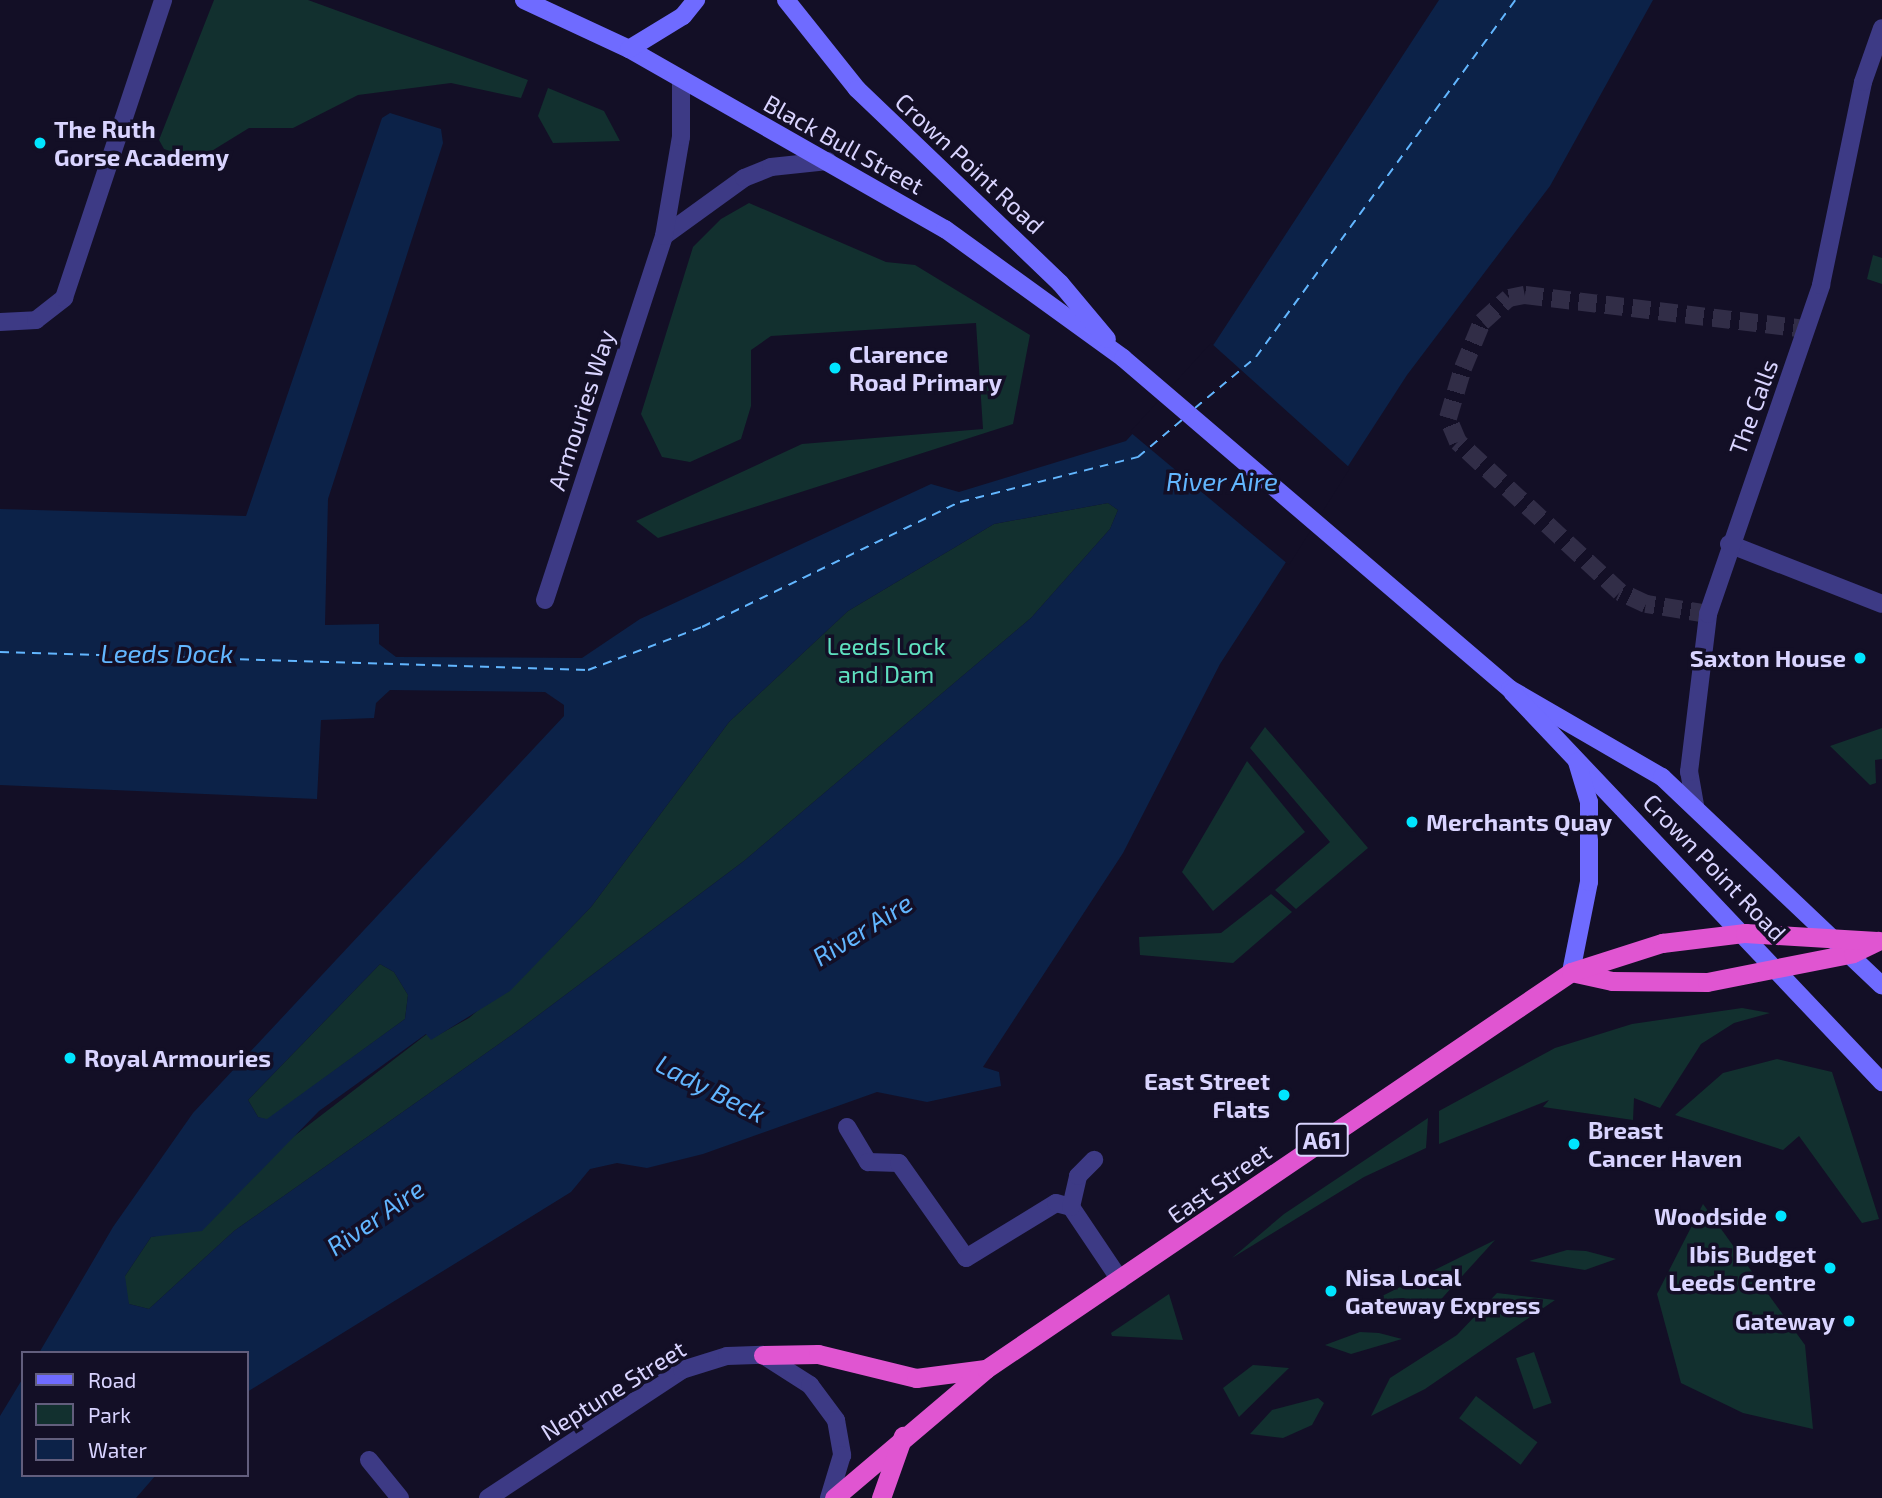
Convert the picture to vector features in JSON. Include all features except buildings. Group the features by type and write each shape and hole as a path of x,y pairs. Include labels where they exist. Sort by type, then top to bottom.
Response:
{"highway":[{"name":"East Street","path":"831,1498 904,1433 986,1369 1571,972 1662,943 1745,933 1835,936 1880,941"},
{"path":"1571,972 1612,981 1707,982 1779,970 1853,953 1880,941"},
{"path":"763,1355 818,1354 916,1378 986,1369"},
{"path":"881,1498 904,1433"}],"main road":[{"name":"Black Bull Street","path":"524,0 629,49 945,229 1123,358"},
{"path":"629,49 684,16 696,0"},
{"name":"Crown Point Road","path":"786,0 857,89 1060,283 1123,358 1510,689 1577,762 1745,933 1882,1082"},
{"name":"Crown Point Road","path":"1510,689 1651,770 1695,805 1853,953 1882,986"},
{"path":"1571,972 1589,882 1589,802 1577,762"}],"street":[{"path":"0,322 36,320 64,298 165,3"},
{"name":"The Calls","path":"1695,805 1689,772 1693,717 1708,614 1729,544 1821,285 1863,82 1882,28"},
{"name":"Armouries Way","path":"545,600 664,236 681,137 681,79"},
{"path":"664,236 744,178 771,167 828,161"},
{"path":"1729,544 1882,604"},
{"path":"847,1127 868,1162 899,1163 966,1258 1056,1203 1071,1207 1120,1280"},
{"path":"1071,1207 1078,1176 1094,1160"},
{"path":"763,1355 810,1385 836,1420 842,1455 831,1498"},
{"name":"Neptune Street","path":"488,1498 682,1370 727,1356 763,1355"},
{"path":"369,1460 400,1498"}],"green space":[{"path":"214,0 308,0 528,80 521,98 451,83 358,95 293,128 249,128 197,160 164,149 159,140"},
{"path":"548,88 604,111 620,141 553,143 538,116"},
{"path":"749,203 886,262 915,265 1030,335 1013,424 658,538 636,521 802,444 983,429 976,323 771,336 751,350 751,406 741,439 690,462 662,457 641,414 693,247 721,219"},
{"path":"1873,255 1882,258 1882,284 1867,279"},
{"name":"Leeds Lock and Dam","path":"1108,503 1118,510 1110,529 1031,618 744,861 516,1032 234,1231 149,1309 129,1304 123,1292 125,1276 151,1237 167,1234 427,1034 431,1039 469,1018 554,945 591,907 729,722 848,611 994,524"},
{"path":"1265,727 1368,848 1296,909 1275,890 1330,842 1250,748"},
{"path":"1882,728 1882,759 1875,760 1876,783 1870,785 1830,746"},
{"path":"1247,761 1305,832 1213,911 1182,872"},
{"path":"1271,894 1292,912 1233,963 1140,955 1139,937 1221,933"},
{"path":"380,964 394,972 408,995 405,1019 267,1120 258,1117 248,1100"},
{"path":"1742,1008 1770,1013 1734,1023 1701,1044 1660,1108 1634,1098 1633,1120 1543,1107 1549,1100 1439,1144 1439,1111 1555,1048 1632,1024"},
{"path":"1777,1059 1832,1072 1879,1219 1862,1223 1799,1136 1783,1150 1675,1115 1723,1073"},
{"path":"1428,1118 1426,1148 1364,1177 1232,1258 1284,1214"},
{"path":"1703,1204 1805,1345 1813,1429 1743,1413 1681,1383 1657,1294"},
{"path":"1495,1240 1434,1307 1403,1298 1372,1301"},
{"path":"1567,1250 1586,1251 1616,1259 1585,1270 1529,1261"},
{"path":"1497,1293 1555,1300 1425,1389 1371,1416 1390,1378 1457,1335"},
{"path":"1169,1294 1183,1340 1112,1336 1111,1333"},
{"path":"1360,1332 1379,1333 1402,1339 1351,1354 1325,1345"},
{"path":"1534,1352 1552,1403 1534,1409 1516,1358"},
{"path":"1253,1365 1289,1368 1239,1417 1223,1388"},
{"path":"1476,1396 1537,1442 1521,1465 1459,1418"},
{"path":"1318,1398 1324,1403 1312,1425 1283,1438 1250,1434 1272,1410"}],"water":[{"path":"1439,0 1653,0 1550,186 1407,375 1220,664 1123,853 983,1067 999,1072 1001,1086 927,1102 877,1092 703,1154 647,1168 617,1163 590,1169 571,1192 248,1391 248,1351 40,1351 113,1227 193,1113 564,716 564,705 545,692 390,690 376,703 374,718 321,720 317,799 0,785 0,509 246,516 382,118 390,113 441,129 443,143 328,499 325,625 379,624 379,644 396,657 582,658 640,619 931,484 959,492 1126,441 1214,344","holes":["1108,503 1118,510 1110,529 1031,618 744,861 516,1032 234,1231 149,1309 129,1304 125,1276 151,1237 202,1231 319,1111 426,1034 431,1040 510,991 591,907 729,722 848,611 994,524","380,964 394,972 408,995 405,1019 267,1119 258,1117 248,1100"]},
{"path":"21,1381 21,1477 154,1477 136,1498 0,1498 0,1416"}],"pier":[{"path":"1211,343 1350,468 1289,565 1130,432"}],"ferry route":[{"path":"1195,408 1256,357 1515,0"},
{"path":"0,652 588,670 702,627 960,502 1138,457 1183,419"}],"tunnel":[{"path":"1708,614 1646,604 1620,592 1458,442 1448,418 1463,368 1482,322 1509,298 1525,295 1807,329"}],"place":[{"name":"The Ruth Gorse Academy","path":"40,143"},
{"name":"Clarence Road Primary","path":"835,368"},
{"name":"Saxton House","path":"1860,658"},
{"name":"Merchants Quay","path":"1412,822"},
{"name":"Royal Armouries","path":"70,1058"},
{"name":"East Street Flats","path":"1284,1095"},
{"name":"Breast Cancer Haven","path":"1574,1144"},
{"name":"Woodside","path":"1781,1216"},
{"name":"Ibis Budget Leeds Centre","path":"1830,1268"},
{"name":"Nisa Local Gateway Express","path":"1331,1291"},
{"name":"Gateway","path":"1849,1321"}],"water label":[{"name":"River Aire","path":"1222,481"},
{"name":"Leeds Dock","path":"167,653"},
{"name":"River Aire","path":"862,929"},
{"name":"Lady Beck","path":"711,1088"},
{"name":"River Aire","path":"375,1217"}]}
